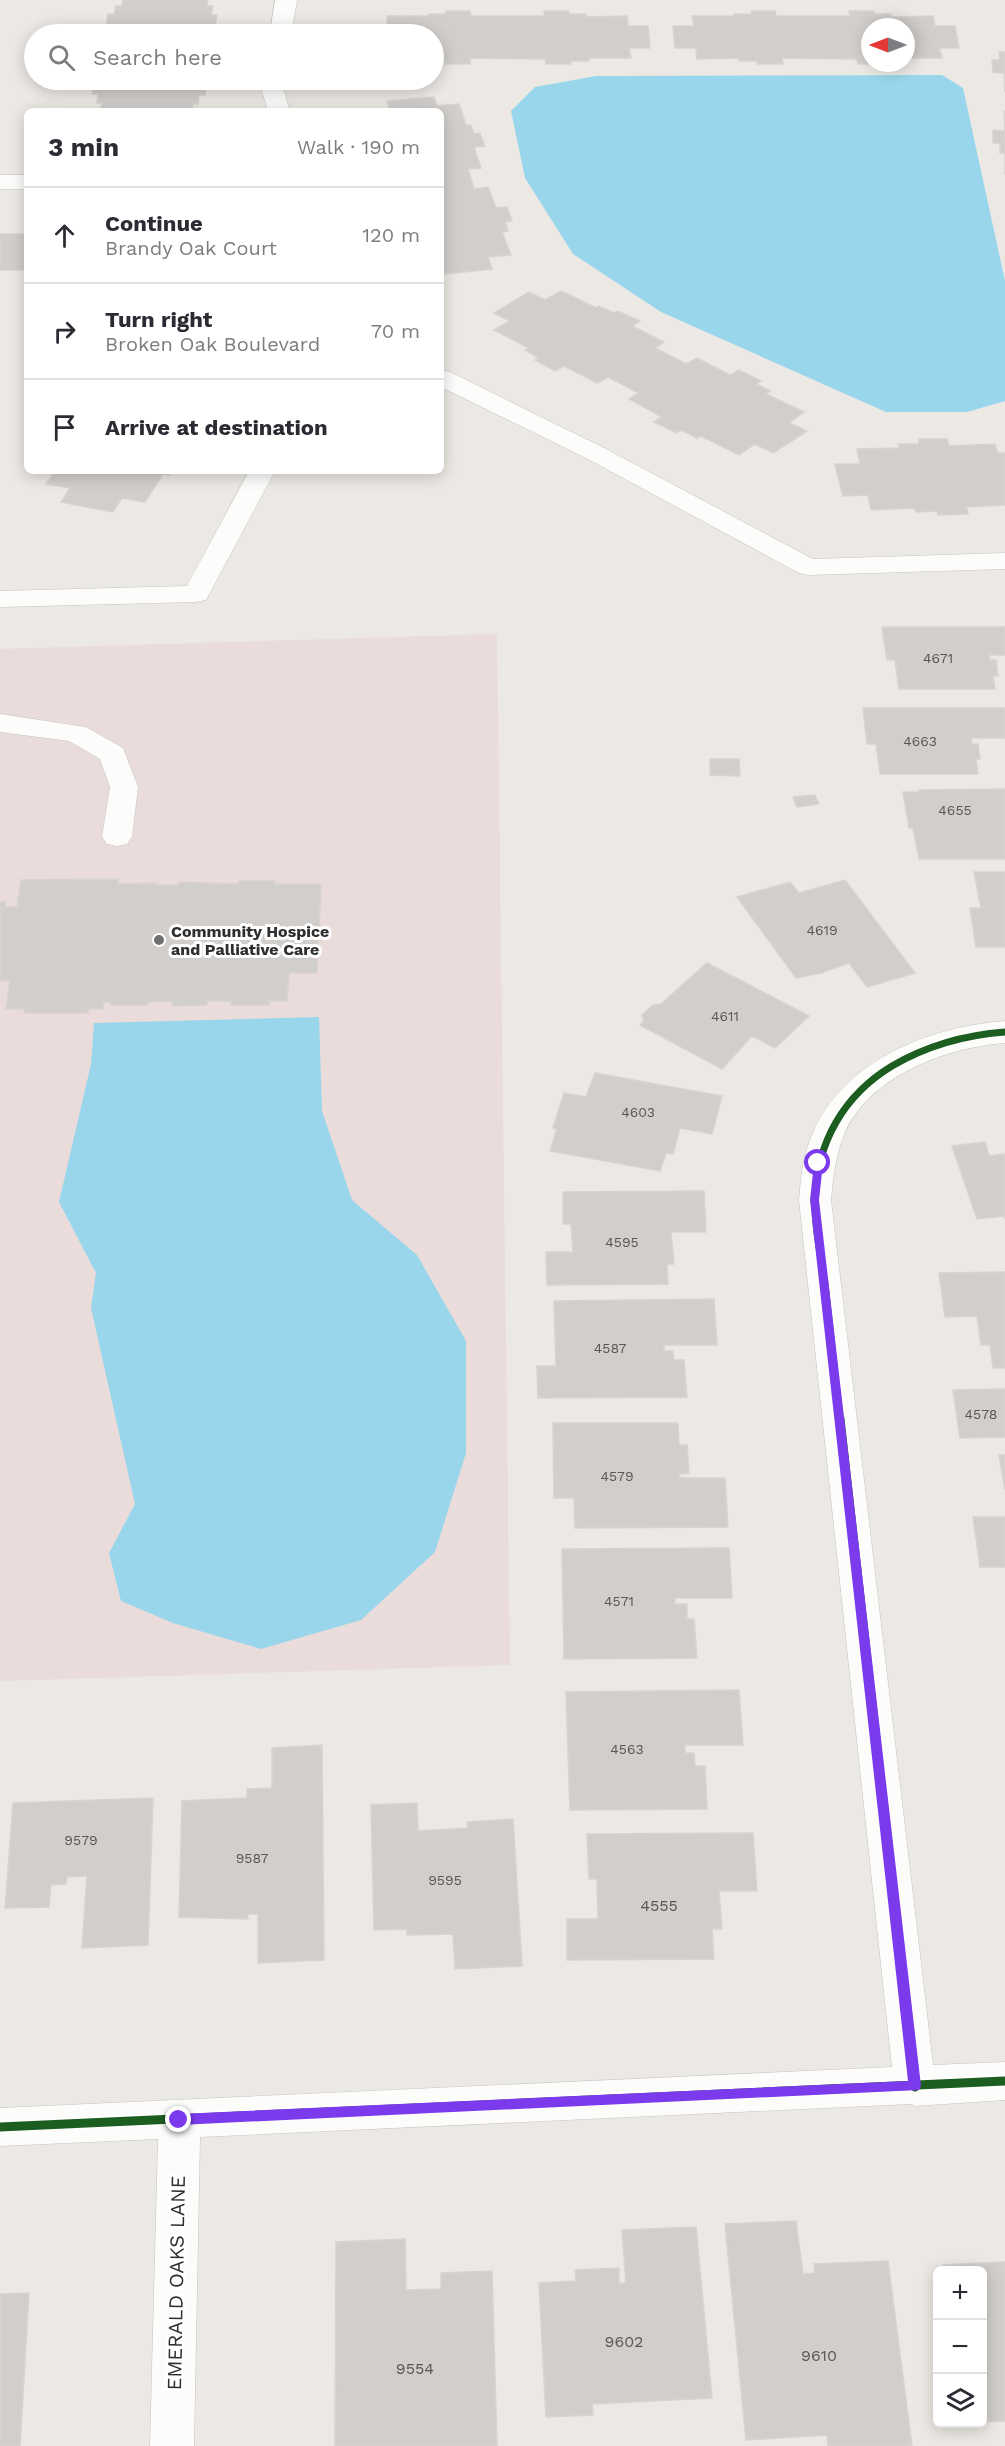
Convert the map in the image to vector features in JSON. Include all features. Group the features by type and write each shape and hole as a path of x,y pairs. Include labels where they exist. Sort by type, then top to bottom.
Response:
{"street":[{"path":"282,24 286,0"},
{"path":"273,90 278,108"},
{"path":"0,182 24,182"},
{"path":"444,378 597,454 808,567 1005,561"},
{"path":"0,599 196,594 260,474"},
{"path":"0,723 76,734 113,754 124,787 117,837"},
{"path":"915,2086 815,1200 818,1163 833,1124 862,1087 902,1059 948,1041 1005,1032"},
{"path":"0,2127 1005,2081"},
{"name":"EMERALD OAKS LANE","path":"172,2446 179,2120"}],"shaded area":[{"path":"497,634 510,1665 0,1681 0,649"}],"water":[{"path":"942,75 963,88 1005,281 1005,401 967,412 886,412 661,312 573,254 525,178 511,111 535,87 596,76"},
{"path":"319,1017 322,1111 352,1200 417,1255 466,1341 466,1453 435,1552 361,1620 261,1649 173,1623 121,1601 109,1553 135,1504 91,1308 96,1273 59,1202 91,1064 94,1023"}],"building":[{"path":"123,0 208,0 207,6 213,6 211,15 217,15 216,24 106,24 108,14 114,14 116,6 122,6"},
{"path":"446,11 470,11 471,16 545,16 544,11 569,11 569,14 586,14 586,17 627,16 628,26 648,26 650,48 629,48 631,58 589,58 589,61 571,61 571,64 546,64 545,59 470,58 470,64 445,64 444,24 387,24 387,16 446,14"},
{"path":"751,11 775,11 776,16 850,16 849,11 874,11 874,14 891,14 891,17 933,16 935,26 955,26 959,48 939,48 942,58 915,58 915,18 861,18 861,64 858,64 856,59 782,58 783,64 757,64 757,61 739,61 739,58 697,59 696,48 675,48 673,26 694,26 692,16 752,14"},
{"path":"999,52 1005,52 1005,92 1004,73 993,72 992,60 1000,60"},
{"path":"93,90 206,90 205,95 199,95 198,104 193,104 192,108 101,108 102,103 97,103 98,94 92,94"},
{"path":"434,97 437,106 459,104 466,125 471,125 474,134 480,133 485,146 474,147 481,168 468,169 474,189 488,187 496,208 507,207 512,221 505,222 508,231 502,232 511,255 488,257 492,269 444,274 444,108 389,108 387,101"},
{"path":"993,130 1005,131 1005,153 1000,153 1000,143 993,143"},
{"path":"0,234 24,234 24,270 0,270"},
{"path":"561,291 596,308 599,306 614,313 618,311 640,321 632,326 664,342 655,348 686,364 697,358 730,375 739,370 761,381 756,384 770,391 766,394 804,412 789,423 807,431 773,453 755,444 739,455 701,436 697,438 681,430 677,433 654,422 662,417 629,399 639,393 608,377 597,383 564,366 555,371 535,360 539,358 525,350 529,348 494,330 510,321 494,313 529,292 545,300"},
{"path":"919,439 947,439 949,446 995,444 998,453 1005,453 1005,505 966,507 968,514 938,515 937,511 916,512 914,508 871,510 868,495 843,496 835,464 860,464 857,449 900,448 898,444 919,444"},
{"path":"53,474 163,474 145,502 122,498 113,512 61,502 70,488 46,484"},
{"path":"882,627 1005,627 1005,655 989,655 990,660 996,660 998,676 993,676 995,689 899,689 895,660 887,660"},
{"path":"863,708 1005,708 1005,738 971,738 972,744 978,744 980,759 976,759 978,774 880,774 876,744 867,744"},
{"path":"710,759 739,759 740,776 710,775"},
{"path":"1005,789 1005,859 919,859 913,828 909,828 903,792"},
{"path":"815,795 819,804 797,807 793,797"},
{"path":"974,872 1005,872 1005,947 976,947 970,908 981,908"},
{"name":"Community Hospice and Palliative Care","path":"118,879 118,884 156,883 156,885 179,885 179,882 238,884 239,881 321,884 317,973 289,973 287,1001 269,1001 269,1005 231,1005 231,1001 207,1001 207,1005 172,1006 172,1001 147,1002 147,1005 110,1005 110,1002 104,1002 103,1009 88,1009 88,1013 24,1013 25,1009 6,1009 10,980 0,981 0,902 5,902 5,907 17,907 21,880"},
{"path":"845,880 915,973 867,987 849,963 821,973 796,978 737,897 790,882 799,893"},
{"path":"707,963 809,1016 775,1048 752,1036 722,1069 640,1025 644,1021 642,1015 653,1005 661,1004"},
{"path":"595,1073 722,1096 712,1134 680,1128 673,1154 666,1153 660,1171 550,1151 557,1129 553,1128 564,1093 586,1097"},
{"path":"985,1142 989,1156 1004,1154 1005,1219 1004,1216 977,1219 952,1146"},
{"path":"704,1191 706,1232 671,1232 674,1264 667,1264 668,1284 547,1285 546,1252 573,1252 571,1224 563,1224 563,1192"},
{"path":"1005,1272 1005,1368 993,1368 990,1345 981,1345 977,1316 945,1317 939,1273"},
{"path":"714,1299 717,1345 664,1345 664,1351 673,1351 674,1360 684,1360 687,1397 538,1398 537,1366 556,1366 554,1301"},
{"path":"1005,1389 1005,1437 960,1438 953,1390"},
{"path":"553,1423 678,1423 679,1445 687,1445 689,1473 679,1474 680,1478 725,1478 728,1527 575,1528 574,1498 554,1498"},
{"path":"999,1455 1005,1455 1005,1490"},
{"path":"973,1517 1005,1517 1005,1567 980,1567"},
{"path":"729,1548 732,1598 675,1598 675,1604 687,1604 687,1619 694,1619 697,1658 564,1659 562,1549"},
{"path":"739,1690 743,1745 685,1745 685,1753 694,1753 695,1766 705,1766 707,1809 570,1810 566,1692"},
{"path":"322,1745 324,1960 258,1963 258,1914 247,1914 248,1919 179,1917 182,1801 247,1798 247,1789 272,1788 272,1748"},
{"path":"153,1798 148,1945 82,1948 87,1876 67,1877 66,1884 51,1885 49,1907 5,1908 13,1803"},
{"path":"417,1803 418,1831 468,1828 467,1822 513,1819 522,1966 455,1969 453,1934 407,1935 407,1929 374,1930 371,1805"},
{"path":"753,1833 757,1891 719,1891 722,1929 712,1929 714,1959 567,1960 567,1919 598,1919 597,1879 589,1879 587,1834"},
{"path":"796,2221 803,2274 815,2273 814,2264 888,2261 912,2446 828,2446 827,2435 746,2440 725,2224"},
{"path":"696,2227 712,2398 592,2404 593,2415 546,2417 539,2283 576,2281 575,2270 619,2268 619,2283 626,2283 622,2230"},
{"path":"405,2239 406,2290 441,2289 441,2273 492,2271 497,2446 335,2446 336,2242"},
{"path":"1005,2262 1005,2421 987,2422 987,2266 943,2265"},
{"path":"29,2293 20,2446 0,2446 0,2294"}],"cycle path":[{"path":"915,2087 815,1200 825,1142 833,1124 847,1104 865,1086 907,1057 931,1047 956,1039 1005,1032"},
{"path":"0,2127 1005,2081"}],"place":[{"name":"Community Hospice and Palliative Care","path":"159,940"}],"route":[{"path":"179,2120 915,2086 815,1200 818,1163"}]}
